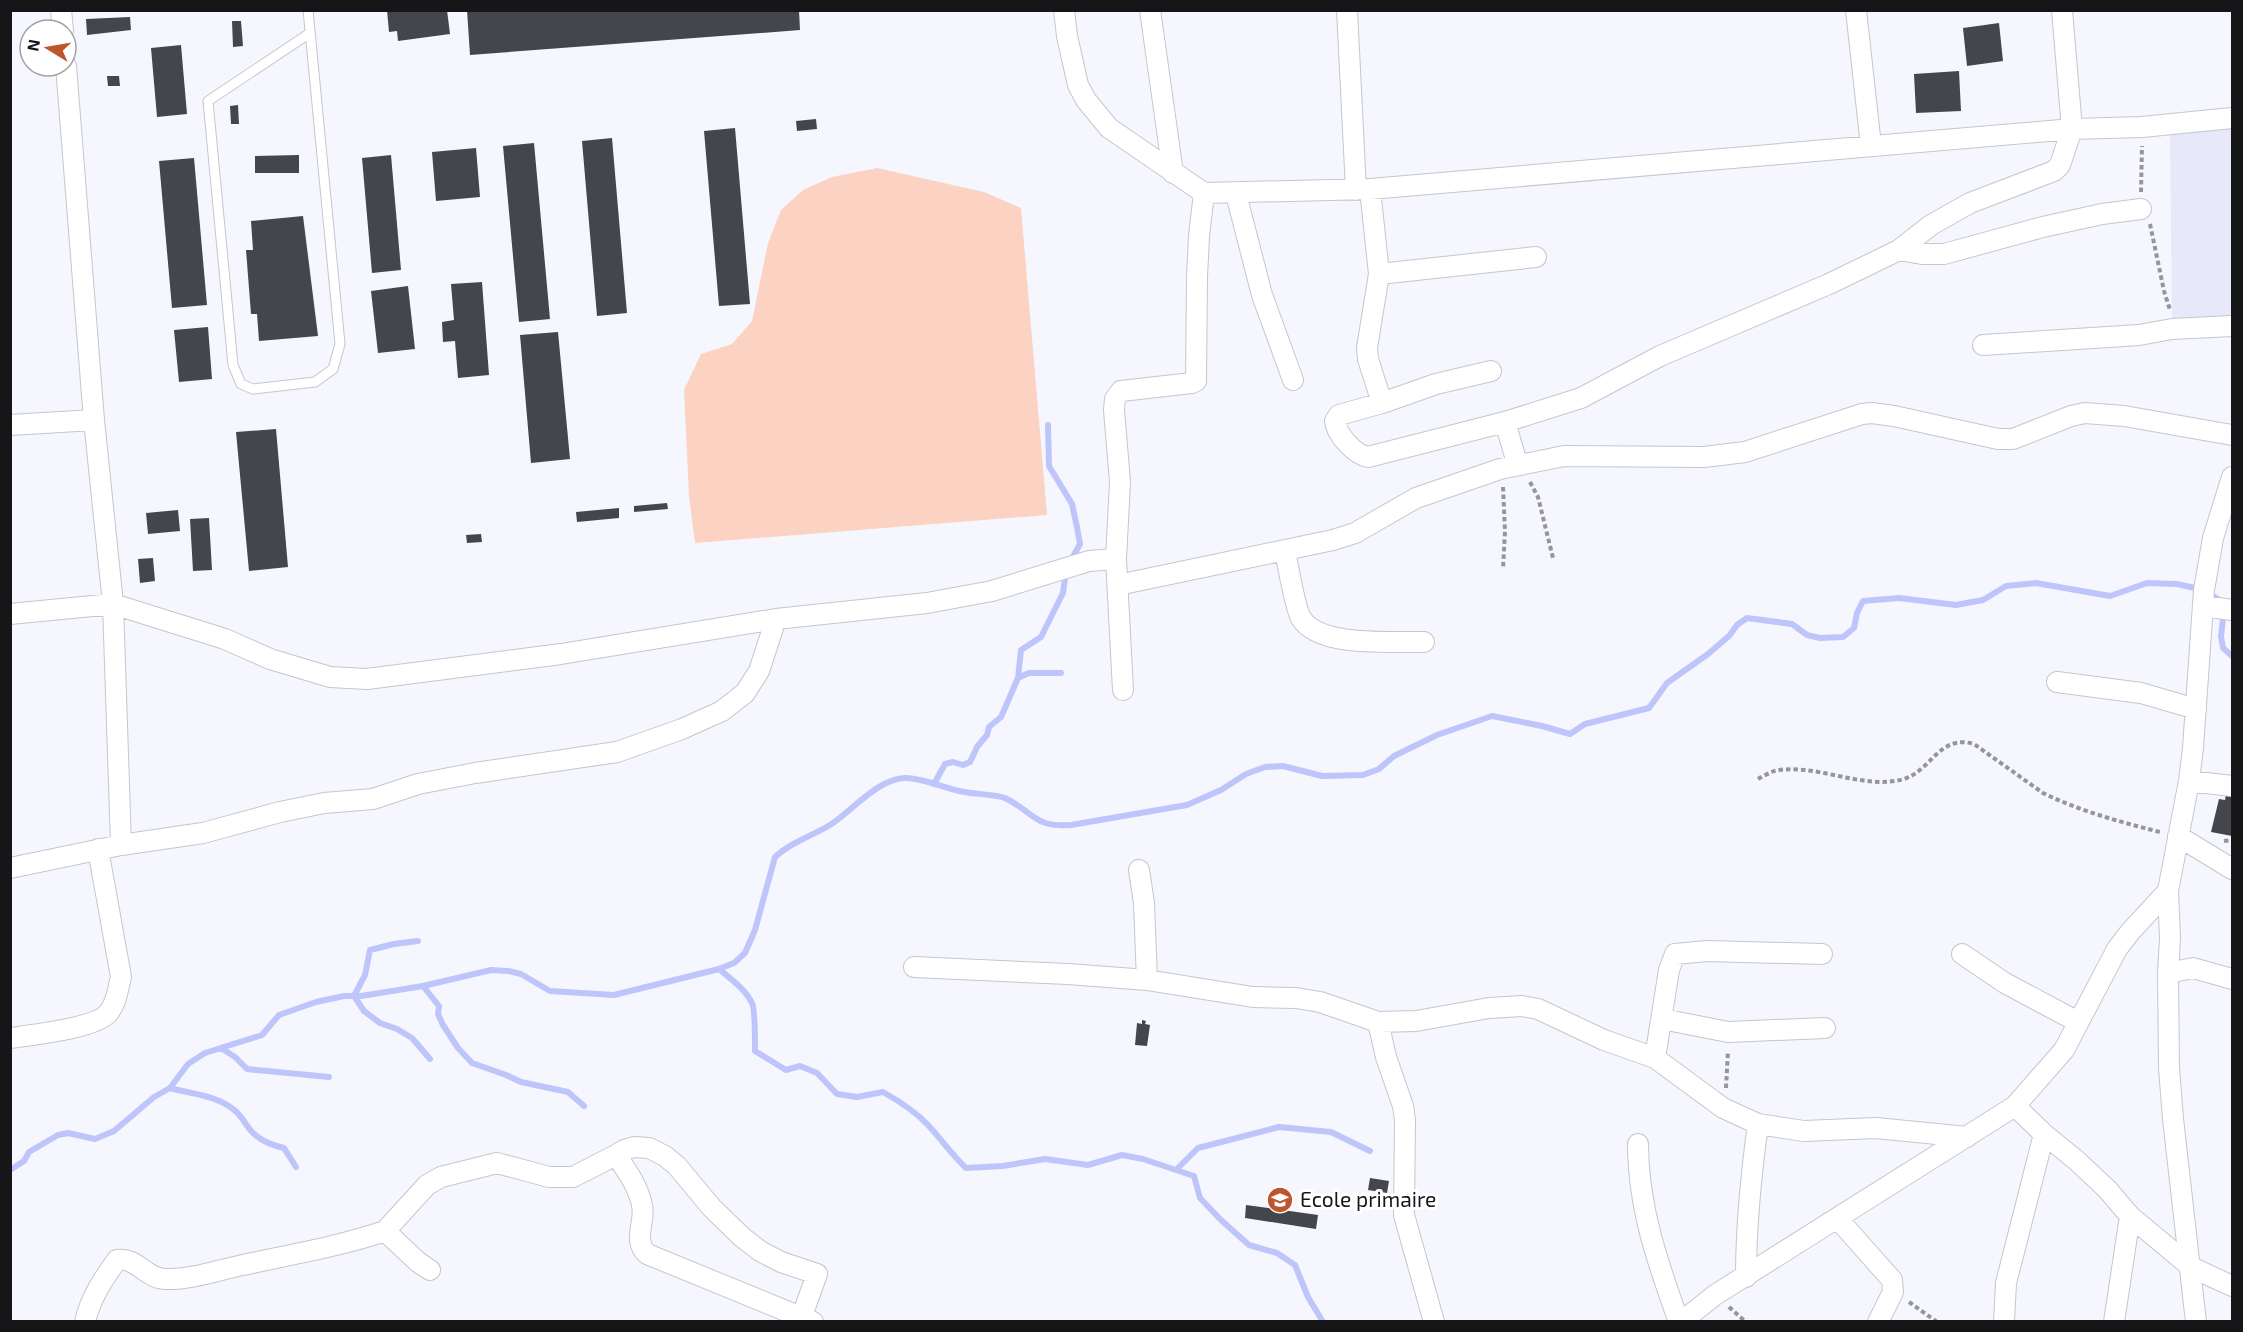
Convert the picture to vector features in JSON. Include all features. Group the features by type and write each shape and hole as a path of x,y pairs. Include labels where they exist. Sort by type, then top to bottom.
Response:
{"street":[{"path":"1064,10 1067,36 1078,85 1086,100 1109,128 1204,193 1363,190 2072,129 2142,127 2232,117"},
{"path":"1150,10 1173,173"},
{"path":"1347,10 1363,190 1378,274 1367,348 1368,359 1382,403"},
{"path":"1856,10 1871,146"},
{"path":"1491,371 1436,384 1339,415 1335,421 1335,428 1361,456 1368,458 1505,422 1581,398 1660,356 1829,284 1899,250 1931,225 1971,203 2054,171 2063,157 2072,129 2062,10"},
{"path":"67,78 94,420 113,604 121,845"},
{"path":"1124,690 1116,559 1120,482 1115,399 1121,391 1196,381 1199,236 1204,193"},
{"path":"1236,194 1262,295 1293,380"},
{"path":"1899,250 1922,254 1944,254 2043,227 2102,214 2141,209"},
{"path":"1378,274 1536,257"},
{"path":"1983,345 2139,335 2172,329 2232,326"},
{"path":"1118,585 1285,551 1355,533 1416,498 1509,466 1564,456 1694,457 1745,452 1862,414 1894,416 1998,439 2013,439 2071,416 2085,413 2124,416 2232,435"},
{"path":"10,425 94,420"},
{"path":"1505,422 1509,466"},
{"path":"2196,1322 2169,1068 2168,891 2189,781 2204,590 2213,538 2232,477"},
{"path":"1285,551 1300,617 1313,631 1327,637 1424,642"},
{"path":"10,614 113,604 225,639 270,659 330,677 367,678 561,654 776,619 927,603 992,591 1089,561 1116,559"},
{"path":"2204,606 2232,610"},
{"path":"10,868 98,849 203,833 280,812 324,803 373,799 418,784 464,775 617,752 682,729 722,711 746,693 759,671 776,619"},
{"path":"2057,682 2141,693 2196,710"},
{"path":"2189,781 2232,786"},
{"path":"2178,836 2232,869"},
{"path":"10,1038 97,1022 109,1013 121,976 98,849"},
{"path":"1139,870 1145,914 1147,980"},
{"path":"1638,1144 1638,1167 1647,1227 1680,1322 1715,1295 2014,1106 2064,1050 2117,949 2168,891"},
{"path":"1655,1058 1669,970 1675,954 1707,951 1822,954"},
{"path":"1962,954 2005,983 2078,1022"},
{"path":"914,967 1147,980 1253,997 1296,998 1320,1002 1378,1022 1416,1021 1489,1008 1522,1006 1538,1009 1604,1040 1655,1058 1723,1108 1758,1124 1804,1131 1876,1128 1967,1137"},
{"path":"2168,973 2193,968 2232,979"},
{"path":"1662,1019 1728,1032 1825,1028"},
{"path":"1378,1022 1405,1120 1404,1215 1434,1322"},
{"path":"2014,1106 2107,1189 2130,1216 2191,1267 2232,1286"},
{"path":"1746,1277 1748,1205 1758,1124"},
{"path":"2004,1322 2006,1283 2044,1134"},
{"path":"85,1322 88,1307 117,1260 124,1259 134,1262 149,1274 167,1279 193,1276 272,1259 386,1231 427,1185 441,1177 498,1163 549,1177 573,1177 624,1149 634,1147 649,1148 665,1156 677,1166 712,1208 760,1251 781,1262 816,1273 807,1319 647,1254 641,1248 639,1238 643,1209 639,1192 616,1155"},
{"path":"2115,1322 2130,1216"},
{"path":"1838,1219 1892,1280 1893,1292 1878,1322"},
{"path":"386,1231 418,1262 430,1270"}],"lane":[{"path":"308,10 340,344 333,369 315,382 253,389 241,384 232,365 208,101 310,33"}],"path":[{"path":"2142,127 2141,209 2152,231 2164,291 2170,308 2172,329"},
{"path":"1509,466 1538,497 1553,558"},
{"path":"1503,569 1509,466"},
{"path":"1758,779 1773,771 1790,769 1886,782 1905,778 1946,747 1958,741 1966,742 1974,744 2043,793 2120,822 2178,836"},
{"path":"1723,1108 1729,1067 1728,1032"},
{"path":"1893,1292 1937,1322"}],"shaded area":[{"path":"2232,126 2232,321 2172,329 2170,133"},
{"path":"877,168 984,192 1021,208 1047,515 695,543 689,496 684,390 701,354 732,344 752,321 768,243 781,210 803,190 832,177"}],"building":[{"path":"387,10 447,10 450,34 398,41 397,31 389,32"},
{"path":"467,10 799,10 800,30 470,55"},
{"path":"130,17 131,30 87,35 86,19"},
{"path":"232,21 241,21 243,46 233,47"},
{"path":"1999,23 2003,61 1967,66 1963,28"},
{"path":"181,45 187,114 157,117 151,48"},
{"path":"1959,71 1961,111 1916,113 1914,74"},
{"path":"107,76 119,76 120,86 108,86"},
{"path":"238,105 239,124 231,124 230,106"},
{"path":"816,119 817,129 797,131 796,121"},
{"path":"735,128 750,304 719,306 704,131"},
{"path":"612,138 627,313 597,316 582,141"},
{"path":"534,143 550,319 519,322 503,146"},
{"path":"476,148 480,197 436,201 432,152"},
{"path":"299,155 299,173 255,173 255,156"},
{"path":"391,155 401,270 372,273 362,158"},
{"path":"194,158 207,305 172,308 159,161"},
{"path":"303,216 318,336 259,341 257,314 251,314 246,250 253,250 251,221"},
{"path":"482,282 489,375 458,378 455,341 443,342 442,322 454,320 451,284"},
{"path":"408,286 415,349 378,353 371,291"},
{"path":"208,327 212,379 179,382 174,330"},
{"path":"558,332 570,459 531,463 520,335"},
{"path":"276,429 288,567 249,571 236,432"},
{"path":"667,503 668,509 634,512 634,506"},
{"path":"619,508 619,518 577,522 576,512"},
{"path":"178,510 180,531 148,534 146,513"},
{"path":"209,518 212,570 193,571 190,519"},
{"path":"481,534 482,542 467,543 466,535"},
{"path":"153,558 155,581 140,583 138,559"},
{"path":"2226,794 2232,795 2232,836 2211,832 2219,799 2225,800"},
{"path":"1142,1020 1146,1021 1145,1024 1150,1025 1147,1046 1135,1045 1137,1023 1142,1024"},
{"path":"1370,1178 1389,1181 1387,1193 1368,1190"},
{"path":"1246,1205 1318,1215 1316,1229 1245,1218"}],"waterway":[{"path":"1048,425 1049,466 1072,504 1080,544 1070,562"},
{"path":"1018,678 1021,650 1041,637 1063,593 1066,571"},
{"path":"10,1170 24,1161 29,1152 58,1135 68,1133 95,1139 114,1131 154,1097 170,1088 188,1064 205,1053 262,1035 279,1015 316,1002 423,986 491,970 521,974 550,991 614,995 719,969 734,963 745,953 755,930 775,857 795,843 830,825 876,789 897,779 914,779 958,791 1002,797 1049,824 1071,825 1187,805 1221,790 1246,774 1265,767 1283,766 1322,776 1363,775 1379,769 1394,756 1437,735 1492,716 1570,734 1585,724 1649,708 1667,683 1708,654 1747,618 1792,624 1807,635 1820,638 1843,637 1854,628 1857,613 1863,601 1899,598 1956,605 1983,600 2006,586 2036,583 2110,596 2147,583 2177,584 2204,590 2221,601"},
{"path":"2224,611 2221,636 2223,648 2232,656"},
{"path":"934,784 945,764 953,762 963,765 970,762 977,747 987,735 989,727 1001,717 1018,678 1029,673 1061,673"},
{"path":"418,941 370,950 365,975 354,996 364,1011 380,1023 412,1038 430,1059"},
{"path":"719,969 742,989 752,1003 755,1051 786,1070 800,1066 817,1073 837,1094 857,1097 883,1092 923,1120 966,1168 1003,1166 1045,1159 1088,1165 1122,1155 1143,1159 1194,1176 1200,1198 1249,1245 1277,1253 1295,1265 1308,1297 1323,1322"},
{"path":"423,986 439,1006 438,1014 443,1025 458,1048 472,1063 521,1082 568,1092 584,1106"},
{"path":"221,1048 247,1069 329,1077"},
{"path":"170,1088 226,1104 238,1113 255,1135 284,1148 296,1167"},
{"path":"1176,1170 1198,1148 1279,1127 1331,1132 1370,1151"}],"place":[{"name":"Ecole primaire","path":"1280,1200"}]}
